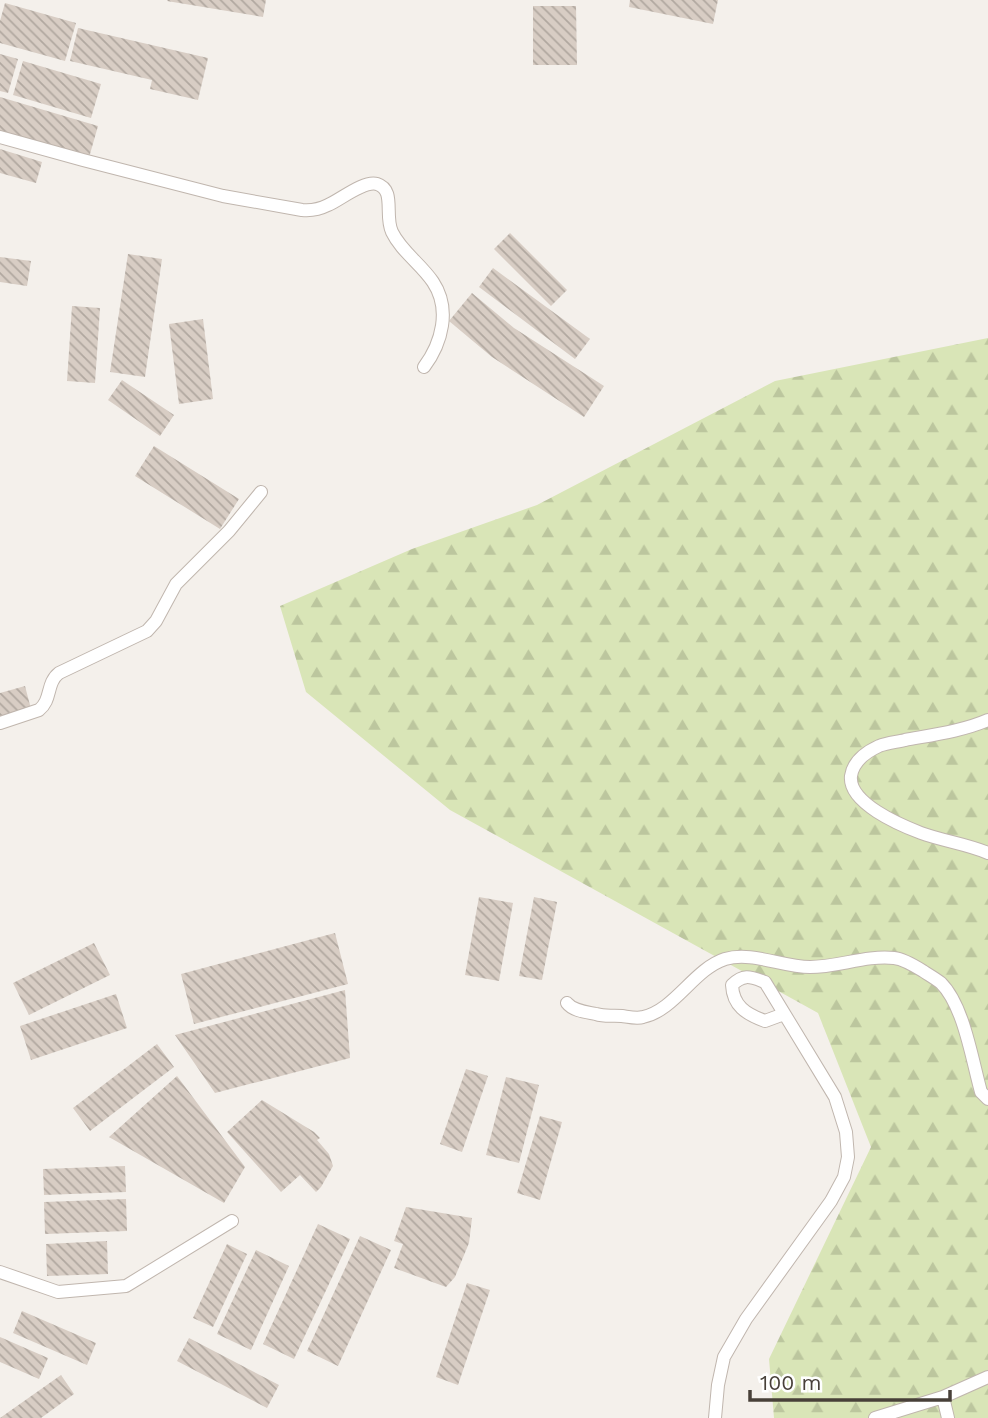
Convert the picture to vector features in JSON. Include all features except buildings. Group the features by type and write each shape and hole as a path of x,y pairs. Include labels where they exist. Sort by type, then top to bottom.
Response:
{"street":[{"path":"0,137 223,196 302,210 310,211 327,206 366,184 380,185 388,195 388,219 393,234 433,281 441,302 442,332 435,352 424,367"},
{"path":"0,723 43,707 47,702 52,679 59,673 147,631 156,621 176,584 229,531 261,492"},
{"path":"988,720 880,746 866,753 856,763 851,784 869,807 878,812 921,833 988,853"},
{"path":"567,1003 570,1007 600,1015 642,1018 666,1005 716,964 734,957 796,967 896,958 940,982 953,998 964,1027 981,1092 988,1099"},
{"path":"715,1418 724,1357 746,1318 831,1201 844,1177 848,1157 846,1132 835,1097 784,1014"},
{"path":"0,1272 58,1293 126,1286 232,1221"},
{"path":"876,1418 943,1397 988,1377"},
{"path":"943,1397 948,1418"}],"green space":[{"path":"988,338 988,1418 774,1418 769,1359 871,1147 818,1013 450,810 306,692 280,606 412,549 537,505 775,381"}]}
